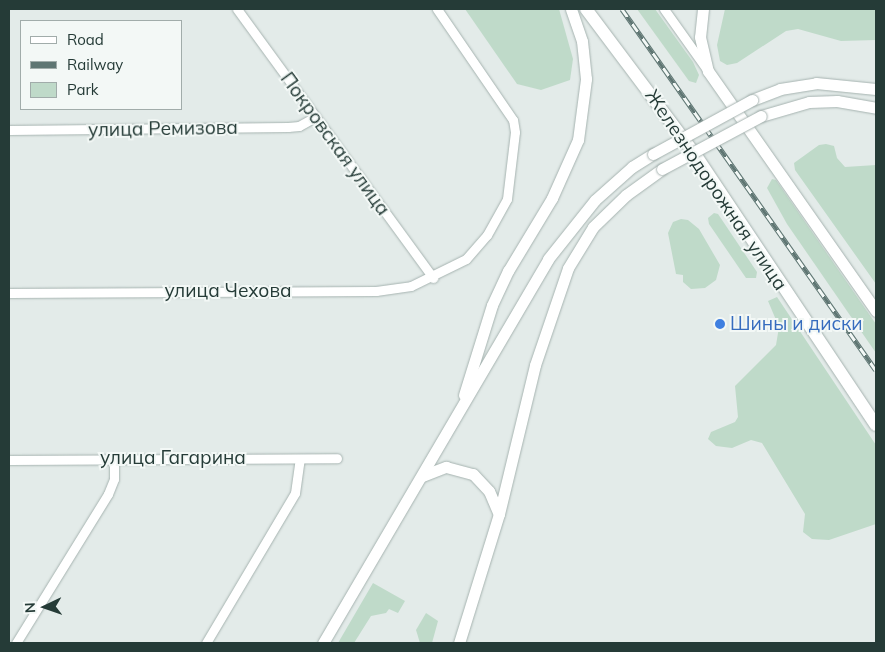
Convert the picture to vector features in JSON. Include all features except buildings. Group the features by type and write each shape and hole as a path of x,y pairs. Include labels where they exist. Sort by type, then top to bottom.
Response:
{"main road":[{"name":"Железнодорожная улица","path":"586,9 697,157 876,425"}],"street":[{"name":"Покровская улица","path":"237,9 433,278"},
{"name":"улица Чехова","path":"9,293 376,291 412,286 444,273 476,250 499,216 511,181 516,147 513,120 437,9"},
{"path":"459,413 496,297 508,271 552,198 578,140 586,79 582,41 572,9"},
{"path":"664,9 876,311"},
{"path":"703,9 700,37 708,71"},
{"path":"323,643 543,268 570,228 616,181 653,154 752,100 780,89 816,83 876,89"},
{"path":"459,643 499,514 535,365 568,268 593,227 626,195 662,169 760,116 809,102 837,101 876,108"},
{"name":"улица Ремизова","path":"9,130 288,127 315,117"},
{"name":"улица Гагарина","path":"9,460 338,458"},
{"path":"16,643 108,494 114,479 114,459"},
{"path":"206,643 295,493 300,459"},
{"path":"421,476 446,467 474,474 489,491 499,514"}],"green space":[{"path":"465,9 559,9 573,59 570,80 541,90 517,84"},
{"path":"637,9 655,9 693,62 699,75 696,83 689,81"},
{"path":"725,9 876,9 876,40 841,41 798,29 786,31 737,63 727,65 720,61 717,45"},
{"path":"819,145 834,146 837,158 845,167 876,165 876,284 795,170 794,163"},
{"path":"772,179 776,180 876,324 876,353 787,224 767,188"},
{"path":"714,213 718,214 757,272 756,278 746,278 709,224 708,218"},
{"path":"681,219 688,220 699,229 720,265 716,280 705,288 691,289 683,282 683,275 676,274 668,233 673,222"},
{"path":"777,297 876,445 876,524 829,540 812,539 803,532 805,514 762,443 751,440 732,448 716,446 708,439 711,432 735,422 738,417 735,386 776,345 779,327 768,301"},
{"path":"373,583 405,601 398,613 389,609 386,613 371,616 354,643 338,643"},
{"path":"426,613 438,621 432,643 420,643 416,630"}],"railway":[{"path":"622,9 876,370"}],"place":[{"name":"Шины и диски","path":"720,324"}]}
